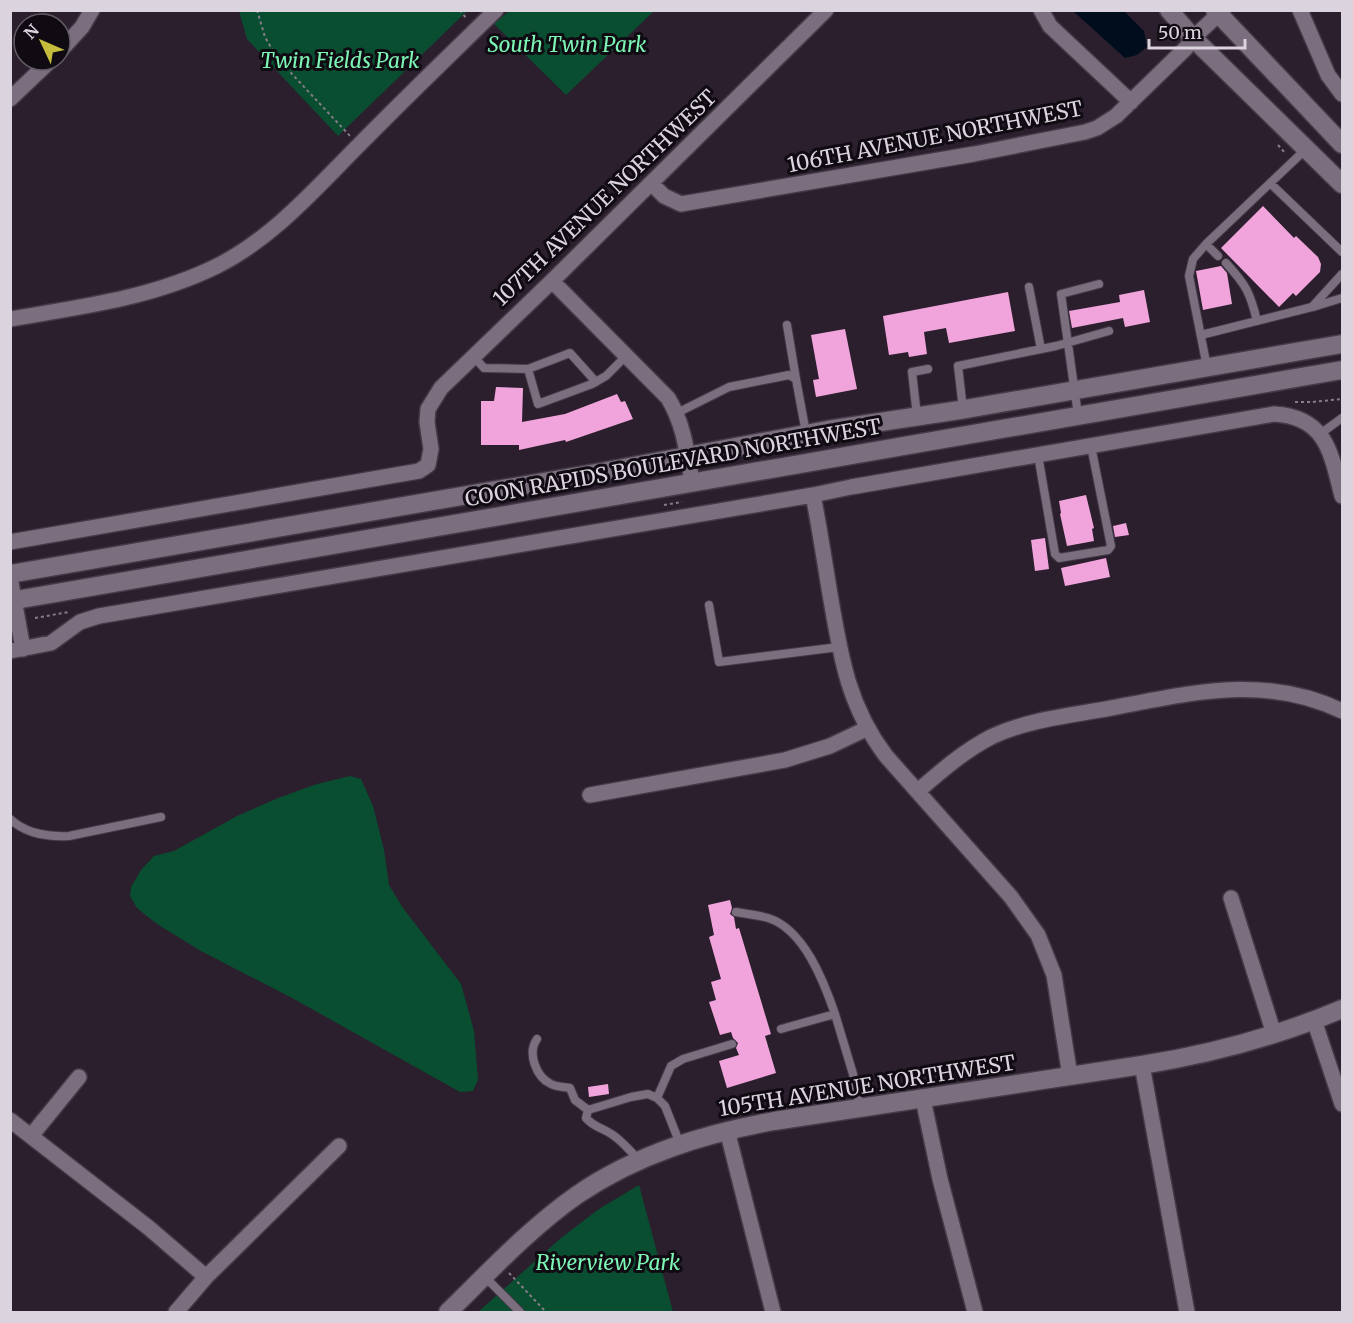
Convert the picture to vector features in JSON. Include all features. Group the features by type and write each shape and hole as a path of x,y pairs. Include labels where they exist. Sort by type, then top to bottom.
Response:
{"main road":[{"path":"1168,10 1193,38 1342,184"},
{"path":"1219,12 1342,144"},
{"path":"1307,149 1325,180 1342,198"},
{"name":"COON RAPIDS BOULEVARD NORTHWEST","path":"10,575 806,434 1342,344"},
{"name":"COON RAPIDS BOULEVARD NORTHWEST","path":"13,600 1342,370"},
{"name":"105TH AVENUE NORTHWEST","path":"448,1312 540,1224 565,1204 599,1181 638,1160 680,1144 727,1130 774,1120 1200,1055 1274,1034 1342,1009"}],"street":[{"path":"72,38 92,10"},
{"path":"10,320 131,298 183,281 219,265 244,250 289,214 496,10"},
{"name":"107TH AVENUE NORTHWEST","path":"10,542 419,471 428,465 431,449 427,422 428,409 441,388 826,10"},
{"path":"1041,10 1050,26 1131,102"},
{"path":"1300,10 1324,67 1342,93"},
{"name":"106TH AVENUE NORTHWEST","path":"651,183 664,196 681,204 974,154 1085,132 1108,122 1131,102 1219,12"},
{"path":"10,99 38,72"},
{"path":"552,281 668,398 677,412 692,482"},
{"path":"10,575 17,650 51,643 80,622 99,616 1274,414 1293,416 1320,434 1328,448 1342,496"},
{"path":"813,495 839,647 849,687 868,728 886,756 1011,897 1038,935 1054,975 1070,1076"},
{"path":"918,791 951,763 976,746 1002,733 1039,721 1198,691 1238,689 1295,694 1342,711"},
{"path":"590,795 785,760 830,746 868,728"},
{"path":"1231,898 1274,1034"},
{"path":"1314,1020 1342,1104"},
{"path":"1142,1065 1187,1312"},
{"path":"31,1136 79,1077"},
{"path":"923,1099 940,1179 975,1312"},
{"path":"10,1120 148,1228 206,1277"},
{"path":"727,1130 773,1312"},
{"path":"176,1312 206,1277 339,1146"}],"lane":[{"path":"1207,367 1189,276 1193,259 1307,149"},
{"path":"1270,183 1342,252"},
{"path":"1206,244 1218,256"},
{"path":"1226,263 1245,284 1251,296 1257,321"},
{"path":"1311,307 1342,274"},
{"path":"1078,415 1060,294 1099,284"},
{"path":"1029,287 1041,349"},
{"path":"1201,335 1342,298"},
{"path":"787,325 806,434"},
{"path":"963,409 958,366 1068,343 1109,331"},
{"path":"474,356 484,368 528,369 570,353 596,382"},
{"path":"528,369 538,404 596,382 606,376 626,356"},
{"path":"917,416 912,372 928,369"},
{"path":"677,412 729,387 789,375 796,379"},
{"path":"1320,434 1342,418"},
{"path":"1038,455 1055,554 1059,558 1108,550 1111,546 1091,446"},
{"path":"709,606 719,662 839,647"},
{"path":"10,819 24,830 57,837 161,817"},
{"path":"736,912 770,918 788,929 808,953 823,982 835,1014 861,1108"},
{"path":"781,1029 835,1014"},
{"path":"537,1039 532,1052 536,1068 543,1079 552,1085 570,1088 575,1100 588,1110"},
{"path":"657,1098 672,1066 683,1059 732,1044"},
{"path":"588,1110 631,1096 648,1094 657,1098 665,1106 680,1144"},
{"path":"588,1110 586,1118 594,1126 622,1141 638,1160"},
{"path":"485,1276 520,1312"}],"path":[{"path":"257,10 265,37 277,58 359,145"},
{"path":"499,1263 546,1312"}],"green space":[{"name":"Twin Fields Park","path":"239,10 467,11 338,136 247,39"},
{"name":"South Twin Park","path":"509,11 654,11 566,95 494,24"},
{"path":"350,776 361,779 373,806 384,850 389,885 403,908 461,984 474,1031 478,1080 473,1091 460,1092 294,999 201,951 157,924 137,908 130,896 131,887 141,870 154,856 174,851 237,816 278,798 317,784"},
{"name":"Riverview Park","path":"639,1185 673,1312 478,1312 561,1238 599,1209"}],"water":[{"path":"1073,11 1124,11 1144,31 1147,47 1137,55 1125,58"}],"building":[{"path":"1263,206 1294,238 1296,236 1318,257 1321,264 1320,272 1296,296 1293,293 1279,307 1221,248"},
{"path":"1221,266 1227,273 1232,304 1203,310 1196,271"},
{"path":"1144,290 1150,322 1125,327 1123,318 1072,328 1069,311 1120,302 1119,295"},
{"path":"1008,292 1015,331 949,343 946,328 924,332 927,354 909,357 908,352 889,355 883,316"},
{"path":"845,329 857,389 816,397 813,380 819,379 811,335"},
{"path":"496,387 523,388 522,422 565,414 617,394 621,402 625,401 633,419 566,442 565,440 519,450 519,445 481,445 481,401 494,401"},
{"path":"1086,495 1094,528 1092,529 1094,541 1067,546 1059,501"},
{"path":"1126,523 1129,535 1115,537 1113,526"},
{"path":"1045,538 1049,569 1035,571 1031,540"},
{"path":"1106,558 1110,577 1065,586 1061,568"},
{"path":"730,900 732,908 730,914 734,917 736,929 739,928 771,1034 765,1036 776,1073 727,1088 719,1061 739,1055 736,1048 738,1043 731,1032 720,1035 709,1002 716,1000 711,982 721,979 709,937 714,935 708,905"},
{"path":"608,1084 609,1094 589,1097 588,1087"}]}
